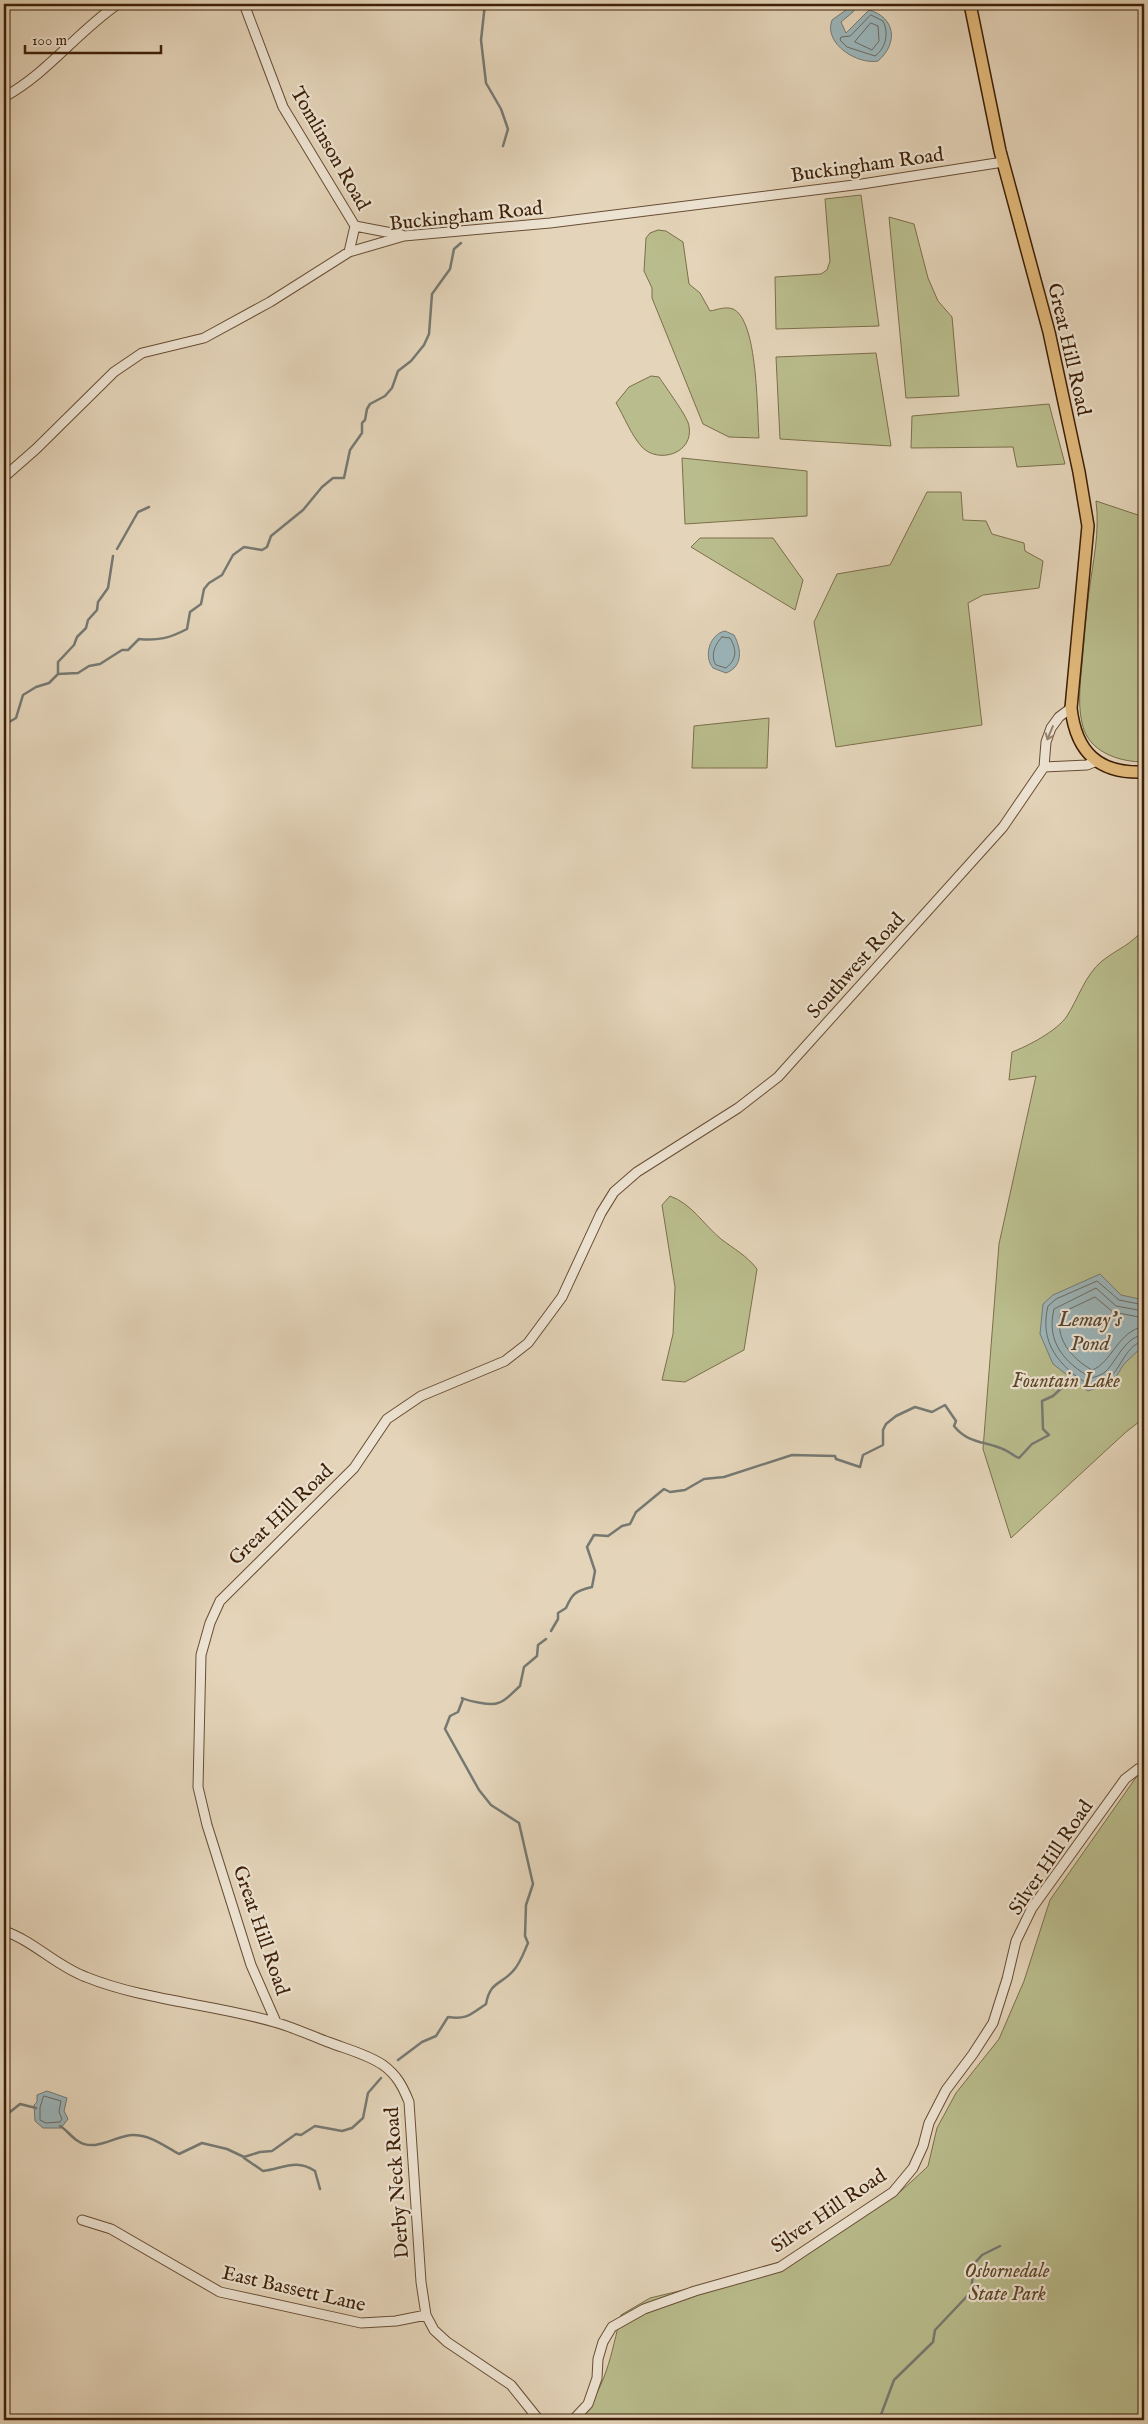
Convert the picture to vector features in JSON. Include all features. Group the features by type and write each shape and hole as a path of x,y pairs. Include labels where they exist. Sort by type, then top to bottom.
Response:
{"main road":[{"name":"Great Hill Road","path":"970,4 1003,162 1049,332 1088,526 1071,708 1078,739 1097,761"},
{"path":"1097,761 1117,770 1144,772"}],"street":[{"path":"4,97 20,88 44,69 104,13 118,4"},
{"name":"Tomlinson Road","path":"244,4 283,107 355,226 350,252"},
{"name":"Buckingham Road","path":"4,477 36,450 114,372 142,353 204,338 270,302 350,252 404,236 550,223 862,184 1003,162"},
{"name":"Tomlinson Road","path":"355,226 404,236"},
{"name":"Southwest Road","path":"663,1156 738,1108 778,1077 1003,827 1044,766 1046,742 1051,728 1071,708"},
{"path":"1044,766 1087,766 1097,761"},
{"name":"Great Hill Road","path":"276,2022 251,1965 207,1825 198,1787 201,1655 210,1622 220,1601 354,1468 387,1419 416,1399 504,1361 528,1343 562,1297 601,1213 614,1192 637,1172 663,1156"},
{"name":"Silver Hill Road","path":"573,2420 588,2404 597,2378 598,2358 603,2342 612,2327 644,2309 695,2291 780,2267 893,2192 912,2168 922,2146 929,2123 946,2090 993,2023 1007,1979 1016,1941 1032,1908 1125,1779 1138,1769 1144,1767"},
{"name":"Derby Neck Road","path":"4,1931 19,1937 66,1968 86,1977 157,1996 276,2022 368,2057 383,2065 401,2084 409,2102 420,2282 426,2315 434,2330 447,2342 511,2385 539,2420"},
{"name":"East Bassett Lane","path":"82,2220 111,2229 220,2292 362,2323 396,2321 426,2315"}],"green space":[{"path":"861,195 879,326 776,329 775,277 821,274 827,270 830,261 825,199"},
{"path":"889,217 914,224 928,278 938,301 952,317 959,396 906,398"},
{"path":"658,230 666,231 683,242 689,284 700,293 710,311 730,308 741,317 752,348 755,368 759,438 729,437 703,424 652,298 652,288 644,271 646,238 650,233"},
{"path":"876,353 891,446 780,439 776,357"},
{"path":"651,376 659,377 681,409 689,426 689,436 686,443 681,449 665,455 657,455 642,447 616,403 629,387"},
{"path":"1049,404 1065,464 1017,467 1013,447 911,448 912,416"},
{"path":"682,458 807,471 807,516 685,524"},
{"path":"927,492 961,492 963,520 986,521 992,534 1024,543 1025,551 1043,561 1039,588 983,595 968,603 982,725 836,747 814,622 837,574 890,565"},
{"path":"1096,501 1144,517 1144,762 1118,758 1101,751 1088,738 1082,722 1080,689 1087,610 1097,536"},
{"path":"700,538 773,538 803,580 795,610 691,547"},
{"path":"769,718 767,768 692,768 694,726"},
{"name":"Fountain Lake","path":"1144,928 1144,1418 1126,1432 1011,1538 983,1449 999,1244 1036,1076 1009,1080 1012,1052 1042,1037 1062,1022 1086,980 1096,967 1140,934"},
{"path":"670,1196 691,1209 721,1239 744,1256 757,1269 744,1350 685,1382 662,1380 673,1334 675,1287 662,1205"},
{"name":"Osbornedale State Park","path":"1144,1766 1144,2420 577,2420 595,2397 601,2384 621,2315 650,2298 721,2281 792,2258 901,2191 928,2166 937,2128 956,2093 999,2039 1024,1981 1050,1900"}],"water":[{"path":"853,5 856,6 853,12 841,22 846,33 869,10 878,13 889,24 891,39 889,46 885,54 878,61 861,60 852,56 837,45 833,37 831,29 832,20"},
{"path":"725,631 734,635 739,651 736,666 726,673 713,668 708,652 715,636"},
{"name":"Lemay's Pond","path":"1100,1274 1121,1295 1144,1300 1144,1345 1124,1364 1112,1383 1088,1391 1053,1364 1040,1334 1043,1304 1053,1295"},
{"path":"47,2091 67,2098 64,2111 68,2119 61,2128 43,2128 35,2121 34,2105 37,2102 37,2095"}],"waterway":[{"path":"485,4 481,40 486,83 501,109 508,129 503,146"},
{"path":"4,725 16,718 23,695 36,687 49,683 58,674 78,673 89,666 100,664 122,650 128,650 139,639 152,640 164,638 187,629 190,612 201,604 204,589 209,583 222,575 233,555 244,547 262,550 267,547 271,536 303,510 322,487 333,478 344,478 350,450 362,433 362,423 365,420 370,404 385,396 392,388 398,371 411,361 424,345 429,334 432,294 450,269 454,249 461,243"},
{"path":"117,549 138,512 149,507"},
{"path":"58,674 58,662 74,645 77,637 86,628 88,620 97,610 98,602 108,588 113,556"},
{"path":"551,1631 558,1619 558,1613 566,1608 572,1596 592,1587 595,1571 587,1547 594,1535 608,1536 622,1526 630,1524 636,1512 664,1489 670,1492 685,1490 704,1479 724,1477 792,1455 835,1456 836,1459 860,1467 863,1455 883,1445 883,1430 886,1424 896,1416 915,1407 932,1412 945,1405 956,1421 954,1426 959,1432 971,1439 1005,1450 1019,1458 1032,1444 1049,1435 1043,1429 1042,1401 1053,1396 1069,1381"},
{"path":"398,2060 422,2042 436,2036 448,2017 464,2017 486,2004 493,1987 509,1975 518,1965 528,1943 525,1936 526,1905 533,1884 519,1823 491,1805 479,1790 445,1729 450,1716 458,1712 462,1698 480,1703 495,1704 509,1696 520,1686 524,1667 537,1656 538,1645 546,1639"},
{"path":"60,2126 85,2144 98,2144 126,2136 140,2135 179,2154 202,2143 227,2149 244,2157 260,2152 272,2151 296,2134 301,2135 315,2126 342,2131 352,2128 363,2118 368,2093 381,2078"},
{"path":"4,2112 10,2112 20,2104 36,2108"},
{"path":"244,2158 263,2171 289,2165 308,2167 315,2171 320,2189"},
{"path":"879,2420 894,2380 933,2342 935,2330 971,2292 974,2264 982,2255 1000,2246"}]}
